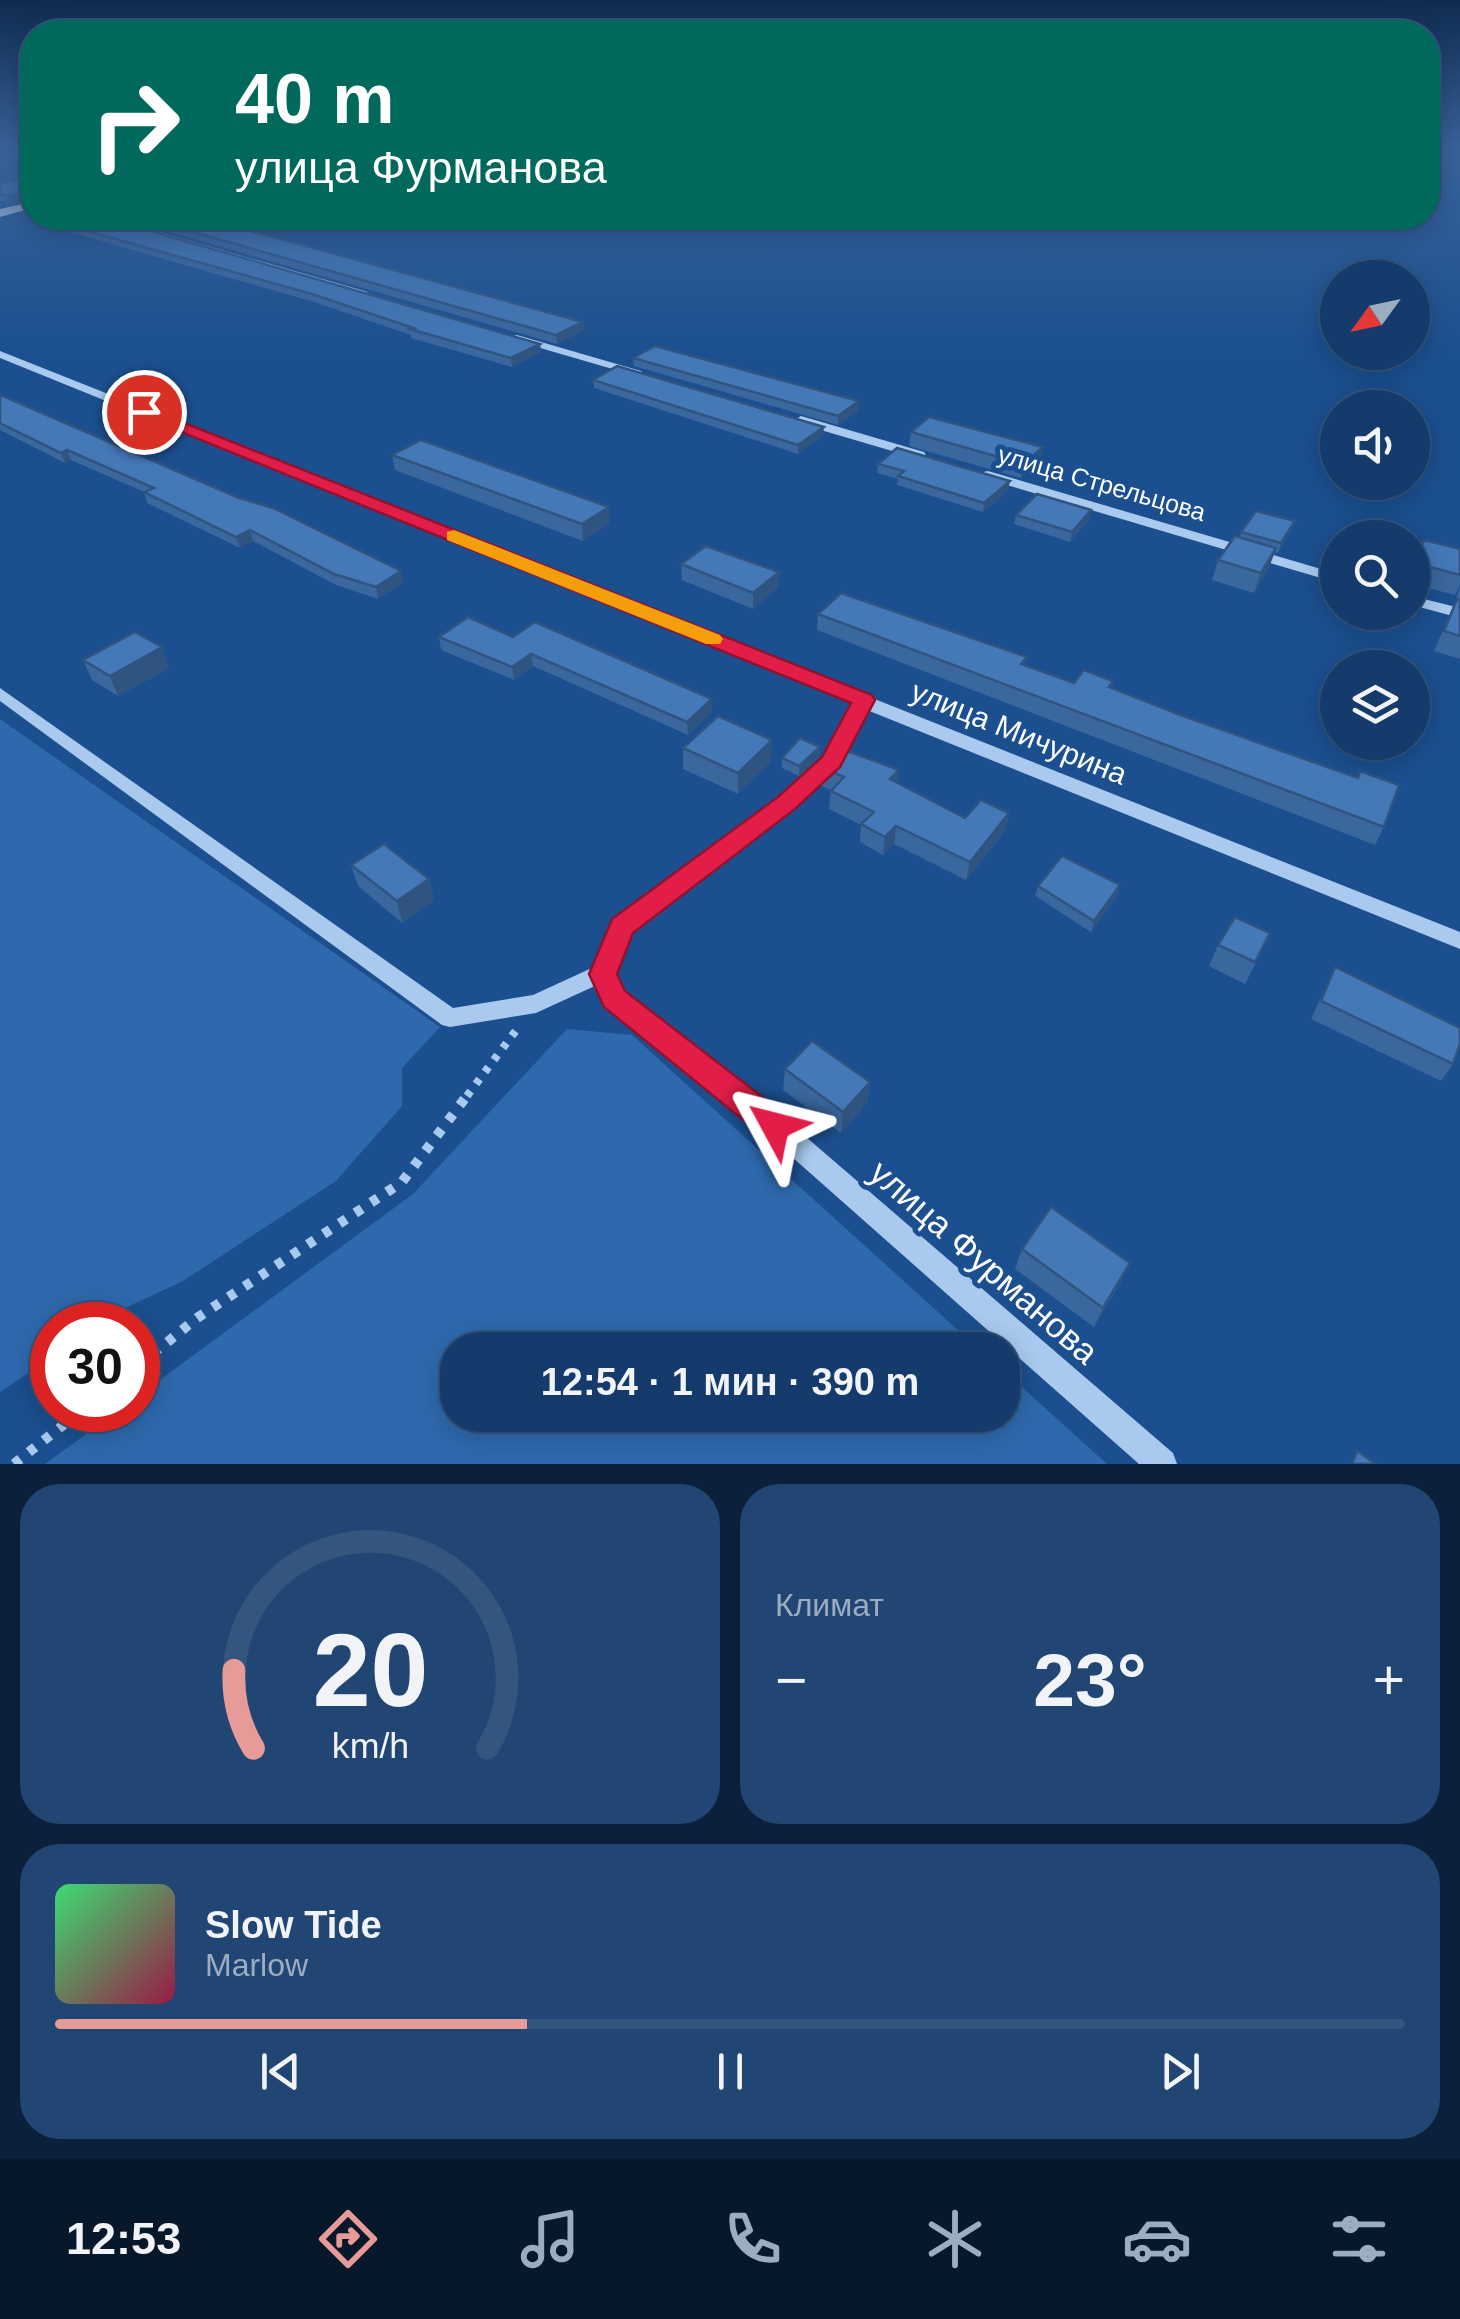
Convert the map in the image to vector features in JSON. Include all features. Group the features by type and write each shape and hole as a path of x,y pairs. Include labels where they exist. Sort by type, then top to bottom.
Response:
{"street":[{"path":"145,230 380,298"},
{"path":"511,337 659,379"},
{"name":"улица Мичурина","path":"0,354 1460,941"},
{"path":"789,417 939,461"},
{"name":"улица Стрельцова","path":"977,472 1320,574"},
{"path":"1430,605 1460,614"},
{"path":"0,693 450,1018 536,1004 603,974 621,927 786,803 831,762 864,700"},
{"name":"улица Фурманова","path":"603,974 614,998 775,1126 1162,1464"}],"path":[{"path":"160,1348 197,1318 402,1182 536,1004"},
{"path":"14,1464 54,1432"}],"shaded area":[{"path":"0,719 440,1027 402,1068 402,1106 336,1181 183,1281 138,1302 30,1302 30,1372 0,1392"},
{"path":"567,1029 632,1035 960,1332 440,1332 440,1432 1020,1432 1020,1385 1107,1464 45,1464 89,1432 160,1432 160,1380 413,1194"}],"building":[{"path":"84,230 147,230 540,344 511,358 410,329 414,328 312,294"},
{"path":"186,230 248,230 583,322 556,335"},
{"path":"655,346 859,401 838,416 633,358"},
{"path":"617,366 824,427 798,445 593,380"},
{"path":"0,395 239,498 273,508 401,571 376,587 334,574 250,530 236,537 144,492 154,488 67,450 61,453 0,423"},
{"path":"929,417 1043,447 1023,464 911,432"},
{"path":"421,440 609,507 582,524 392,455"},
{"path":"897,448 1010,481 984,503 898,476 904,471 878,464"},
{"path":"1037,494 1091,510 1072,532 1016,515"},
{"path":"1256,511 1295,521 1281,543 1241,532"},
{"path":"1235,536 1276,548 1261,573 1218,560"},
{"path":"1430,542 1460,549 1460,575 1430,567"},
{"path":"706,546 779,572 753,593 681,564"},
{"path":"841,593 1027,657 1021,664 1074,683 1084,670 1113,681 1109,687 1183,716 1358,778 1360,771 1399,785 1384,827 818,614"},
{"path":"1457,599 1460,600 1460,636 1444,631"},
{"path":"468,617 513,637 535,622 712,699 687,722 531,654 512,667 439,637"},
{"path":"135,632 162,647 110,676 83,660"},
{"path":"718,716 772,740 738,773 683,748"},
{"path":"800,738 820,747 799,766 782,758"},
{"path":"842,749 899,770 890,779 965,818 981,800 1009,813 970,862 896,826 885,837 861,824 874,812 831,791 844,777 823,768"},
{"path":"384,844 429,879 397,901 351,865"},
{"path":"1062,856 1120,885 1094,921 1038,886"},
{"path":"1235,917 1270,933 1255,962 1218,945"},
{"path":"1335,967 1460,1028 1460,1044 1453,1064 1321,1001"},
{"path":"812,1041 870,1082 843,1112 785,1069"},
{"path":"1051,1207 1130,1263 1103,1308 1022,1249"},
{"path":"1357,1451 1376,1464 1352,1464"}],"slow traffic":[{"path":"454,536 713,639"}],"route":[{"path":"144,412 864,700 831,762 786,803 621,927 603,974 614,998 775,1126"}]}
